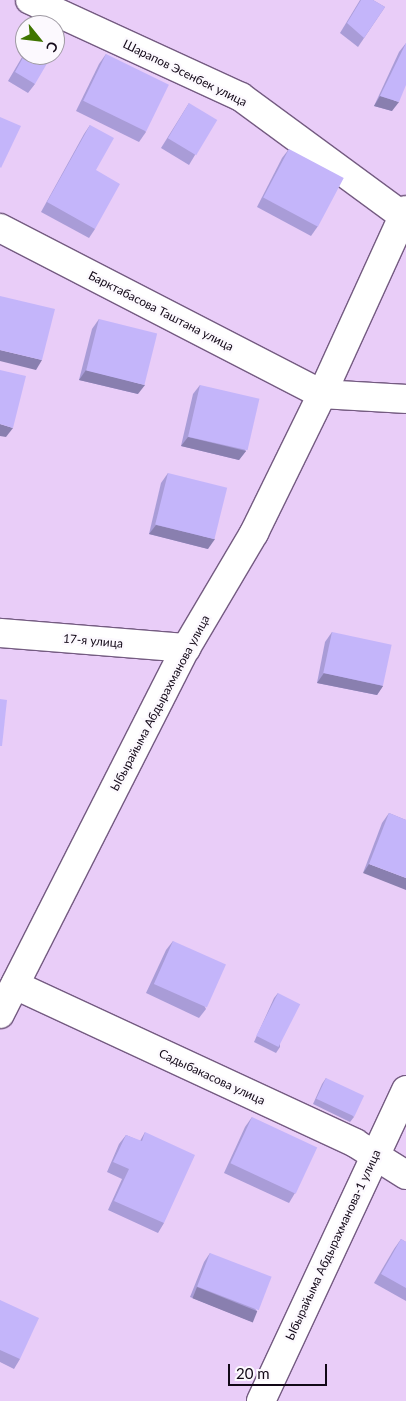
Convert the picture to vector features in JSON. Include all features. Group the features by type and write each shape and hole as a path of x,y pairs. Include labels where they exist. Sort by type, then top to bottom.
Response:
{"street":[{"name":"Шарапов Эсенбек улица","path":"30,0 240,97 405,213 322,394"},
{"name":"Барктабасова Таштана улица","path":"0,228 322,394"},
{"path":"322,394 406,399"},
{"name":"Ыбырайыма Абдырахманова улица","path":"0,1014 186,648 254,533 322,394"},
{"name":"17-я улица","path":"0,633 186,648"},
{"name":"Садыбакасова улица","path":"15,985 355,1143 374,1157 406,1175"},
{"name":"Ыбырайыма Абдырахманова-1 улица","path":"261,1401 406,1090"}],"building":[{"path":"361,0 373,0 385,7 364,38 347,23"},
{"path":"406,43 406,85 399,102 380,96"},
{"path":"106,54 169,85 146,131 83,101"},
{"path":"19,65 46,65 35,84 15,72"},
{"path":"189,103 217,120 196,155 168,138"},
{"path":"0,117 21,126 1,168 0,167"},
{"path":"90,125 114,138 96,170 120,184 95,229 47,202"},
{"path":"289,149 344,178 318,227 263,198"},
{"path":"0,296 55,309 42,360 0,350"},
{"path":"99,319 157,334 144,385 86,370"},
{"path":"0,370 26,376 13,428 0,424"},
{"path":"200,385 259,399 248,450 188,437"},
{"path":"168,473 227,488 214,539 155,524"},
{"path":"332,632 392,645 383,686 323,673"},
{"path":"0,699 7,700 2,746 0,746"},
{"path":"389,813 406,820 406,878 369,864"},
{"path":"173,941 226,965 207,1008 154,984"},
{"path":"278,993 300,1004 278,1047 256,1036"},
{"path":"326,1078 364,1096 354,1117 316,1099"},
{"path":"252,1117 317,1147 296,1194 230,1163"},
{"path":"145,1132 195,1155 164,1223 114,1201 129,1169 113,1162 126,1135 142,1141"},
{"path":"401,1239 406,1242 406,1288 381,1274"},
{"path":"210,1253 272,1277 259,1310 197,1287"},
{"path":"0,1300 39,1318 20,1359 0,1350"}]}
